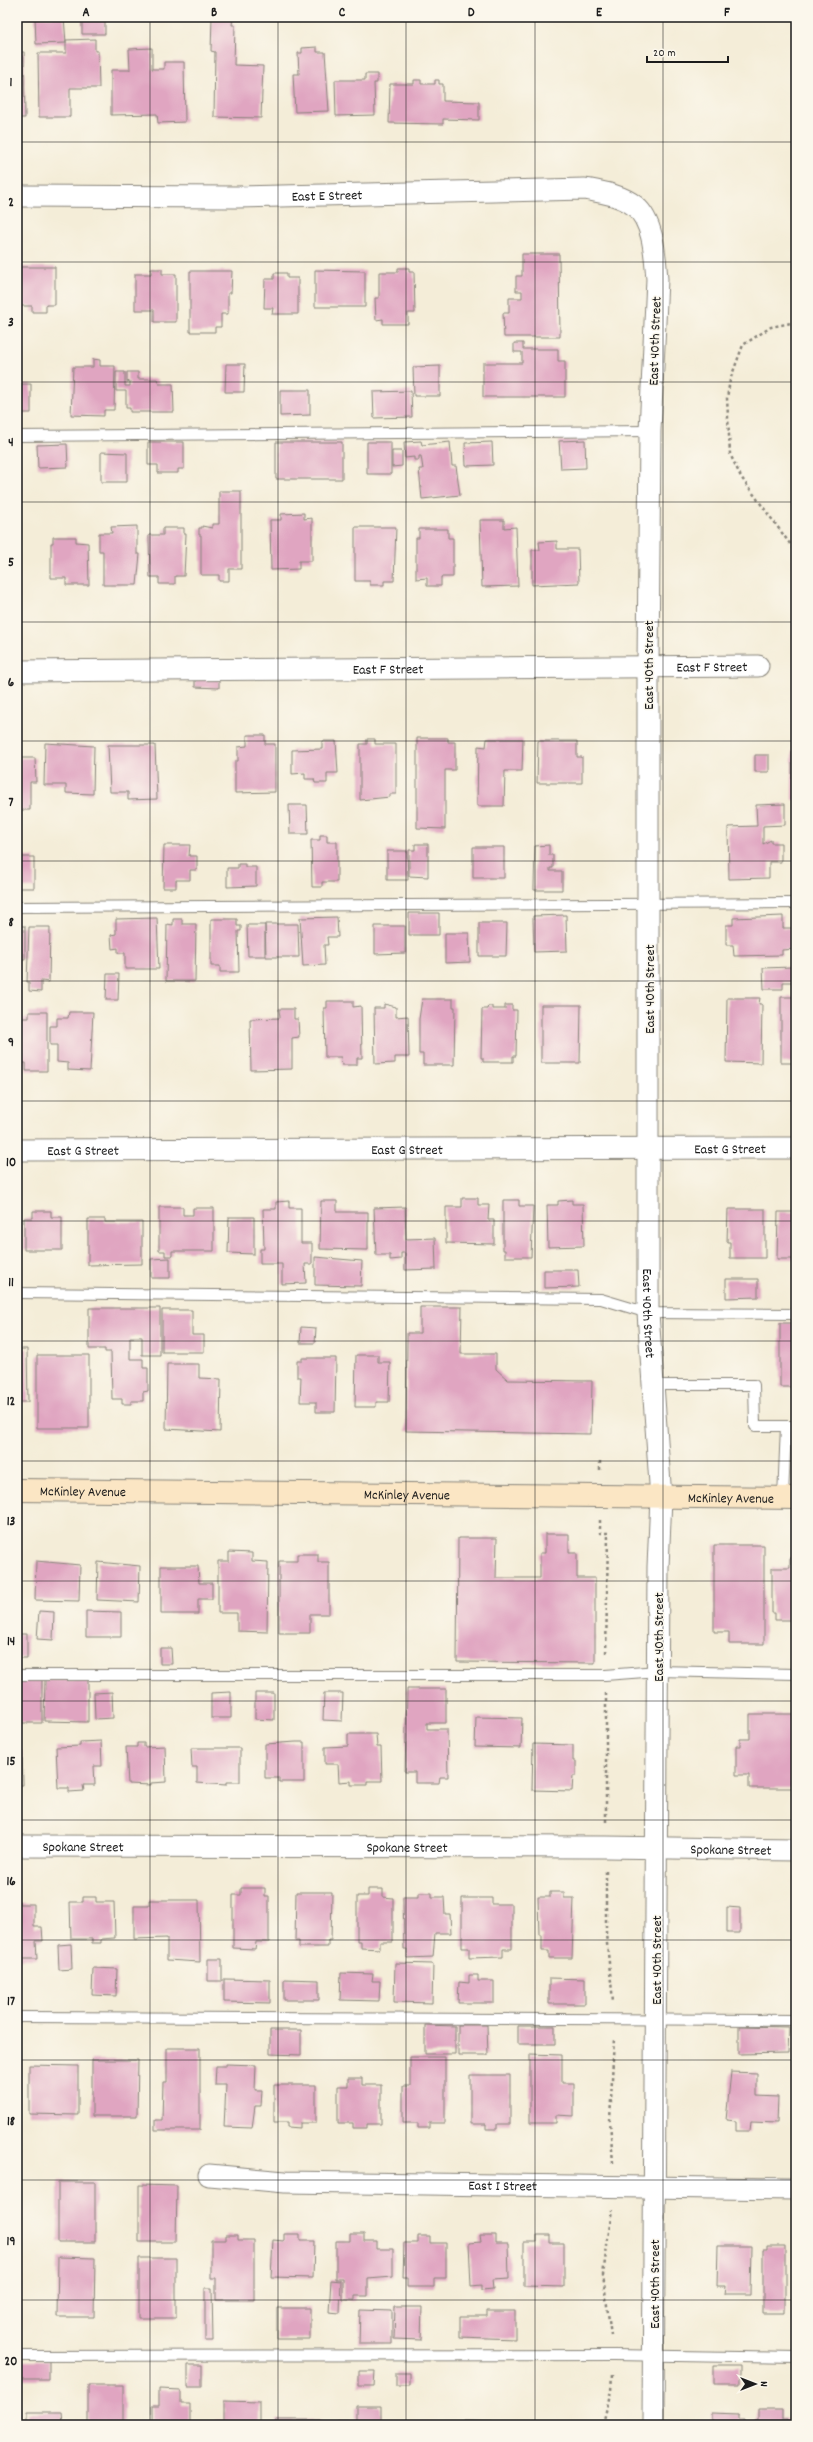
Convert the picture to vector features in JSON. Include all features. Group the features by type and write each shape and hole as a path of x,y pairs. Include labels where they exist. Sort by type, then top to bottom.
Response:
{"main road":[{"name":"McKinley Avenue","path":"17,1490 661,1498 789,1498"}],"street":[{"name":"East E Street","path":"17,196 237,197 585,189 610,194 635,206"},
{"name":"East 40th Street","path":"635,206 644,217 655,254 656,294 650,431 648,666 650,903 648,1313 661,1498 656,1848 653,2425"},
{"name":"East F Street","path":"17,671 758,666"},
{"name":"East G Street","path":"17,1150 649,1150 796,1148"},
{"name":"Spokane Street","path":"17,1846 656,1848 796,1850"},
{"name":"East I Street","path":"209,2175 285,2182 796,2189"}],"lane":[{"path":"17,436 650,431"},
{"path":"17,907 796,903"},
{"path":"17,1293 601,1299 648,1313 796,1314"},
{"path":"653,1384 754,1385 755,1426 791,1426 789,1498"},
{"path":"17,1675 605,1675 658,1671 796,1674"},
{"path":"17,2017 796,2020"},
{"path":"17,2356 613,2355 796,2358"}],"path":[{"path":"796,322 771,327 743,345 730,380 727,398 730,454 741,477 796,552"},
{"path":"600,1515 600,1533 608,1533"},
{"path":"603,2425 611,2391 613,2355 603,2275 612,2204"}],"building":[{"path":"35,17 64,17 66,43 36,44"},
{"path":"82,17 105,17 105,34 82,34"},
{"path":"212,17 233,17 232,25 235,25 234,65 263,66 261,118 214,117 215,52 211,51"},
{"path":"95,39 95,51 98,51 99,88 70,88 70,117 39,117 38,53 66,53 66,40"},
{"path":"317,47 317,52 325,52 329,111 295,112 293,74 299,74 298,53 302,53 302,48"},
{"path":"152,48 152,69 164,69 164,62 184,62 185,122 158,123 157,114 111,115 111,70 130,70 129,49"},
{"path":"17,52 24,52 25,118 17,118"},
{"path":"365,74 377,74 377,83 374,83 375,115 336,116 335,80 365,80"},
{"path":"414,80 421,80 421,84 435,84 435,80 439,80 439,84 443,84 443,101 479,102 479,120 443,119 443,124 389,123 390,84 414,84"},
{"path":"522,254 559,254 560,337 504,337 503,313 509,313 509,298 522,298 522,291 516,291 516,276 522,276"},
{"path":"17,267 55,267 55,305 46,305 46,312 32,312 32,306 17,306"},
{"path":"398,268 409,268 409,272 414,272 415,313 408,313 408,324 383,324 383,319 376,320 375,298 379,298 379,272 398,272"},
{"path":"151,269 162,269 162,274 176,274 176,322 154,322 154,310 135,310 135,274 151,274"},
{"path":"315,270 365,271 365,307 315,307"},
{"path":"190,271 232,271 231,293 228,293 228,314 221,314 221,327 215,327 215,332 190,332"},
{"path":"274,273 287,273 287,278 298,278 298,314 272,314 273,308 264,308 265,279 274,279"},
{"path":"514,343 523,343 523,349 558,349 558,361 565,361 565,397 483,397 483,363 522,363 522,352 514,352"},
{"path":"93,359 100,360 100,366 115,366 114,410 104,410 104,416 71,415 73,367 93,367"},
{"path":"226,364 245,364 244,392 225,392"},
{"path":"440,366 440,396 414,396 413,367"},
{"path":"116,372 125,372 125,386 130,386 130,381 127,382 127,372 138,372 138,379 157,379 159,384 173,384 174,412 130,412 130,408 126,408 126,391 116,391"},
{"path":"17,384 31,384 31,413 17,413"},
{"path":"280,390 310,390 310,415 280,416"},
{"path":"411,391 412,417 374,418 373,392"},
{"path":"585,440 586,468 561,469 559,441"},
{"path":"421,441 422,445 450,442 452,466 456,466 460,495 422,499 419,469 423,469 421,456 419,456 419,460 414,460 414,457 405,458 404,442"},
{"path":"148,442 184,442 184,469 178,469 178,473 158,473 158,465 148,465"},
{"path":"276,442 342,442 342,479 276,479"},
{"path":"367,442 391,442 391,474 367,474"},
{"path":"492,442 493,465 466,466 465,443"},
{"path":"67,444 68,467 38,468 37,445"},
{"path":"392,451 402,451 402,466 392,467"},
{"path":"101,452 127,453 127,482 101,482"},
{"path":"219,491 241,491 241,569 229,569 229,581 219,581 219,575 201,575 201,535 199,535 199,528 202,528 202,526 212,528 212,524 219,524"},
{"path":"304,513 304,519 312,518 312,561 299,561 299,569 271,570 270,520 281,520 281,514"},
{"path":"480,520 504,520 504,528 516,527 518,586 482,587"},
{"path":"137,526 137,554 140,554 137,585 103,585 103,551 99,551 99,533 112,533 111,527"},
{"path":"355,527 396,527 394,581 384,581 384,585 370,585 370,581 355,581"},
{"path":"163,528 184,528 184,534 186,534 184,576 175,576 175,584 159,584 159,577 150,577 149,535 163,535"},
{"path":"419,529 448,529 448,538 453,538 453,577 441,577 441,586 427,586 427,578 416,579 416,538 419,538"},
{"path":"53,537 76,537 76,542 88,543 89,585 66,585 66,578 51,578 51,543 53,543"},
{"path":"557,541 557,549 578,549 579,583 532,585 532,550 540,550 539,542"},
{"path":"195,677 219,678 219,688 195,687"},
{"path":"247,735 265,735 265,744 275,744 275,792 235,793 235,761 238,761 238,747 247,746"},
{"path":"417,738 448,738 448,742 455,742 455,770 445,770 445,829 417,828"},
{"path":"367,739 375,739 375,744 396,744 396,794 390,794 390,797 360,800 360,744 367,744"},
{"path":"487,739 523,739 522,771 505,771 504,806 477,806 478,746 486,747"},
{"path":"322,741 336,741 338,773 327,773 327,783 315,783 314,779 305,779 305,773 292,774 292,750 322,749"},
{"path":"538,741 577,741 577,757 582,757 582,783 537,783"},
{"path":"45,743 94,746 93,794 66,793 66,785 44,785"},
{"path":"108,745 155,745 157,799 128,800 128,792 110,792"},
{"path":"792,751 796,751 796,800 792,800"},
{"path":"755,755 769,755 769,772 755,772"},
{"path":"17,758 35,758 36,782 30,782 30,810 17,810"},
{"path":"785,804 785,825 763,826 763,844 771,840 771,843 781,843 781,862 769,862 769,878 729,879 728,827 757,826 756,805"},
{"path":"289,805 307,805 308,834 290,834"},
{"path":"320,835 327,835 327,842 337,842 337,882 322,882 322,887 312,887 311,840 320,840"},
{"path":"415,844 428,844 428,877 409,876 409,850 415,850"},
{"path":"164,845 190,845 189,856 197,856 197,870 190,870 190,880 176,880 176,888 163,888"},
{"path":"549,845 549,855 553,855 553,868 550,868 550,871 562,871 562,890 534,890 535,846"},
{"path":"473,847 504,847 504,878 473,878"},
{"path":"387,851 407,851 408,880 387,880"},
{"path":"17,857 34,857 34,888 17,888"},
{"path":"238,864 245,864 245,867 256,867 256,886 227,887 227,868 238,868"},
{"path":"409,913 439,913 439,935 409,935"},
{"path":"566,915 567,951 534,952 533,916"},
{"path":"783,916 783,928 796,928 796,949 782,950 782,955 734,956 733,945 726,945 726,925 733,925 733,918"},
{"path":"337,917 338,937 327,937 328,945 324,945 325,965 303,966 300,918"},
{"path":"157,918 159,969 125,969 125,953 118,953 118,948 112,949 111,935 116,934 116,919"},
{"path":"173,919 182,919 182,924 196,924 195,981 166,981 167,924 173,925"},
{"path":"211,919 237,919 237,926 241,926 241,931 238,931 239,972 220,972 220,966 211,966"},
{"path":"479,923 507,923 506,956 479,956"},
{"path":"265,924 298,924 299,957 266,957"},
{"path":"247,925 265,925 265,956 248,956"},
{"path":"17,926 25,926 25,959 17,959"},
{"path":"375,926 405,926 405,953 375,954"},
{"path":"29,927 50,927 49,982 41,981 41,992 29,991 29,982 27,982"},
{"path":"445,933 469,933 470,962 445,963"},
{"path":"792,967 793,982 783,982 783,989 764,989 763,968"},
{"path":"107,974 119,974 118,1000 106,1000"},
{"path":"781,997 796,997 796,1063 781,1063"},
{"path":"727,998 760,998 759,1004 762,1004 761,1063 726,1062"},
{"path":"422,999 453,999 453,1007 455,1007 454,1065 423,1065 423,1054 419,1054 419,1019"},
{"path":"327,1001 353,1001 353,1007 361,1006 362,1058 357,1058 357,1065 342,1065 341,1057 325,1057 324,1008 327,1008"},
{"path":"384,1004 396,1007 396,1017 408,1016 409,1057 395,1057 395,1063 375,1064 374,1008 384,1008"},
{"path":"505,1005 512,1005 512,1010 517,1010 516,1056 513,1056 513,1062 483,1062 483,1058 481,1058 482,1009 487,1009 488,1006 492,1006 492,1009 505,1009"},
{"path":"541,1005 581,1005 580,1063 541,1063"},
{"path":"279,1009 294,1009 294,1019 298,1019 299,1037 292,1038 292,1069 251,1070 250,1019 280,1018"},
{"path":"29,1012 47,1012 47,1071 26,1071 26,1063 17,1063 17,1018 29,1018"},
{"path":"69,1012 93,1012 90,1071 68,1070 68,1063 57,1062 57,1045 50,1045 50,1026 57,1026 57,1018 68,1018"},
{"path":"462,1198 478,1198 478,1205 489,1205 488,1220 494,1220 494,1244 446,1243 446,1207 462,1207"},
{"path":"503,1200 519,1200 519,1206 533,1206 531,1257 505,1257 505,1250 503,1250"},
{"path":"572,1200 572,1204 583,1204 584,1246 548,1247 547,1205 558,1205 558,1201"},
{"path":"289,1201 289,1208 301,1208 301,1243 312,1243 312,1264 305,1264 306,1283 282,1284 282,1264 260,1264 260,1249 264,1249 263,1209 276,1209 276,1202"},
{"path":"321,1201 337,1201 337,1212 368,1212 368,1250 320,1249"},
{"path":"159,1207 183,1207 183,1215 193,1215 193,1208 214,1208 214,1251 172,1251 172,1256 165,1256 165,1251 159,1251"},
{"path":"405,1207 406,1239 435,1238 436,1269 405,1270 405,1253 401,1253 401,1259 390,1260 390,1255 376,1255 374,1208"},
{"path":"728,1209 765,1209 765,1258 730,1258 730,1242 727,1242"},
{"path":"33,1211 51,1211 51,1217 62,1217 62,1250 24,1250 24,1218 33,1218"},
{"path":"778,1212 796,1212 796,1259 777,1259"},
{"path":"229,1217 254,1217 254,1254 228,1253"},
{"path":"88,1219 105,1219 105,1222 142,1222 142,1264 88,1265"},
{"path":"315,1257 362,1261 361,1286 315,1285"},
{"path":"170,1258 170,1278 151,1278 151,1259"},
{"path":"544,1270 578,1270 579,1287 544,1288"},
{"path":"726,1279 758,1279 758,1297 726,1298"},
{"path":"420,1307 462,1307 461,1354 496,1354 496,1369 508,1380 592,1381 591,1434 406,1431 407,1333 420,1333"},
{"path":"89,1308 160,1308 160,1355 142,1355 142,1337 130,1337 130,1359 143,1359 143,1368 148,1368 148,1391 143,1392 143,1401 131,1401 131,1404 122,1404 122,1399 112,1399 111,1352 105,1352 105,1349 89,1349"},
{"path":"162,1310 192,1310 192,1335 204,1335 204,1352 162,1352"},
{"path":"780,1323 796,1323 796,1387 780,1387"},
{"path":"301,1327 316,1328 315,1343 300,1343"},
{"path":"17,1349 27,1349 28,1402 17,1402"},
{"path":"37,1355 89,1355 89,1428 37,1428"},
{"path":"356,1355 378,1355 378,1362 390,1362 389,1402 376,1402 376,1407 355,1407"},
{"path":"302,1358 336,1358 335,1412 316,1412 316,1402 300,1402 301,1377 297,1377 297,1361 302,1361"},
{"path":"167,1364 199,1364 199,1378 221,1379 220,1432 166,1429"},
{"path":"545,1534 569,1534 569,1553 577,1553 577,1578 595,1578 595,1663 457,1662 458,1538 497,1538 496,1578 540,1578 540,1553 545,1553"},
{"path":"714,1545 764,1545 764,1644 729,1644 729,1632 714,1632"},
{"path":"229,1552 252,1553 252,1561 268,1562 267,1632 237,1631 237,1613 218,1613 218,1561 229,1561"},
{"path":"297,1554 318,1554 318,1562 329,1562 329,1614 310,1614 310,1633 279,1633 279,1561 297,1561"},
{"path":"790,1558 796,1558 796,1620 775,1620 775,1613 772,1613 772,1568 790,1568"},
{"path":"36,1561 80,1565 79,1601 35,1600"},
{"path":"98,1562 140,1566 139,1602 97,1600"},
{"path":"161,1566 198,1566 199,1583 212,1583 212,1599 198,1599 198,1614 161,1614"},
{"path":"39,1611 54,1612 53,1640 37,1639"},
{"path":"86,1611 121,1612 121,1637 86,1637"},
{"path":"793,1623 796,1623 796,1666 793,1666"},
{"path":"17,1634 27,1634 27,1658 17,1658"},
{"path":"160,1648 171,1648 172,1664 160,1664"},
{"path":"17,1678 42,1679 42,1723 17,1723"},
{"path":"45,1680 88,1680 88,1722 44,1721"},
{"path":"407,1689 446,1689 446,1723 427,1723 427,1729 447,1729 448,1777 440,1777 439,1783 415,1783 415,1772 405,1772"},
{"path":"112,1692 113,1718 95,1719 94,1693"},
{"path":"231,1692 231,1718 211,1718 211,1693"},
{"path":"255,1693 274,1693 274,1720 255,1719"},
{"path":"324,1693 343,1693 342,1721 323,1720"},
{"path":"750,1714 794,1714 796,1788 749,1788 749,1775 736,1775 736,1746 740,1746 740,1739 750,1739"},
{"path":"476,1717 522,1718 521,1748 475,1747"},
{"path":"348,1734 376,1734 377,1747 381,1747 382,1781 367,1781 367,1785 351,1785 351,1781 339,1782 338,1764 325,1764 325,1747 348,1746"},
{"path":"101,1741 102,1766 94,1766 95,1785 83,1785 84,1791 69,1792 69,1788 58,1788 56,1747 80,1746 80,1742"},
{"path":"304,1742 304,1782 279,1782 279,1778 265,1778 265,1744"},
{"path":"137,1743 144,1743 144,1747 165,1746 166,1782 151,1783 151,1785 128,1784 126,1747 137,1747"},
{"path":"533,1744 573,1745 573,1761 576,1761 576,1776 573,1776 572,1791 532,1790"},
{"path":"191,1748 240,1748 240,1782 226,1782 226,1785 197,1783 197,1767 192,1767"},
{"path":"22,1750 23,1785 17,1785 17,1751"},
{"path":"241,1888 265,1888 265,1896 269,1896 269,1942 256,1942 255,1949 233,1948 233,1895 241,1895"},
{"path":"368,1889 383,1889 383,1897 393,1898 393,1942 380,1942 380,1949 361,1948 361,1942 357,1942 357,1896 368,1896"},
{"path":"296,1892 332,1892 331,1940 328,1940 328,1947 299,1947 299,1941 295,1941"},
{"path":"550,1892 564,1892 564,1898 574,1898 572,1958 549,1958 549,1951 542,1951 542,1935 539,1935 538,1897 550,1897"},
{"path":"418,1893 432,1893 432,1897 444,1897 445,1914 450,1914 451,1933 435,1933 433,1957 407,1958 407,1949 404,1949 403,1897 418,1897"},
{"path":"83,1897 96,1897 96,1902 114,1902 115,1938 101,1939 101,1943 92,1943 92,1939 71,1939 70,1902 83,1902"},
{"path":"462,1898 492,1898 492,1904 512,1904 512,1949 503,1949 503,1957 469,1958 469,1948 462,1948"},
{"path":"149,1900 199,1900 200,1962 167,1960 167,1938 134,1939 134,1906 149,1906"},
{"path":"17,1901 19,1901 19,1904 34,1904 34,1927 42,1927 43,1941 36,1941 37,1959 17,1959"},
{"path":"727,1907 740,1908 740,1933 727,1933"},
{"path":"71,1944 72,1969 59,1970 58,1945"},
{"path":"208,1959 222,1959 222,1981 208,1981"},
{"path":"395,1963 433,1964 432,2003 394,2002"},
{"path":"93,1968 117,1969 116,1996 92,1995"},
{"path":"341,1973 373,1974 372,1981 380,1981 379,2001 340,2000"},
{"path":"469,1975 478,1975 478,1981 494,1981 494,2003 458,2003 459,1982 469,1983"},
{"path":"549,1978 585,1979 585,2004 549,2004"},
{"path":"224,1979 270,1980 270,2003 224,2002"},
{"path":"284,1979 319,1980 319,2000 284,2000"},
{"path":"425,2025 455,2026 455,2054 425,2054"},
{"path":"458,2025 487,2025 488,2055 458,2055"},
{"path":"518,2026 555,2026 555,2044 518,2044"},
{"path":"739,2026 789,2027 788,2053 739,2054"},
{"path":"270,2030 301,2030 301,2055 270,2054"},
{"path":"167,2048 200,2048 200,2130 155,2130 155,2120 162,2120 163,2082 167,2082"},
{"path":"530,2054 562,2055 562,2083 574,2083 574,2116 556,2115 556,2123 530,2123"},
{"path":"410,2057 445,2057 445,2123 429,2123 429,2128 418,2128 418,2123 403,2123 403,2086 410,2086"},
{"path":"92,2060 138,2060 137,2116 92,2116"},
{"path":"226,2064 256,2065 255,2090 262,2090 261,2106 255,2106 252,2128 224,2127 226,2085 215,2085 216,2066 226,2066"},
{"path":"29,2065 78,2066 78,2115 29,2114"},
{"path":"731,2072 757,2073 757,2096 778,2097 777,2123 751,2122 750,2131 736,2131 736,2121 726,2120"},
{"path":"470,2075 510,2075 510,2124 497,2124 497,2129 486,2129 486,2124 470,2124"},
{"path":"348,2078 362,2078 362,2085 381,2085 381,2124 367,2124 367,2128 353,2128 353,2123 338,2123 338,2086 348,2086"},
{"path":"274,2085 316,2085 316,2123 300,2123 300,2128 288,2127 288,2122 274,2122"},
{"path":"58,2182 95,2182 95,2242 58,2242"},
{"path":"139,2185 177,2186 176,2242 139,2242"},
{"path":"284,2234 300,2234 300,2241 314,2241 313,2278 271,2277 273,2240 284,2241"},
{"path":"350,2234 364,2234 364,2241 377,2241 377,2249 393,2249 393,2277 368,2279 368,2296 355,2296 355,2300 343,2300 343,2279 336,2279 336,2241 350,2241"},
{"path":"226,2235 238,2235 238,2240 254,2240 254,2300 216,2300 216,2278 211,2278 211,2240 226,2240"},
{"path":"480,2235 496,2235 496,2243 508,2243 509,2279 492,2280 493,2289 482,2290 482,2285 471,2286 469,2243 481,2242"},
{"path":"537,2235 550,2235 550,2243 564,2243 564,2287 524,2286 524,2242 537,2242"},
{"path":"418,2236 430,2236 430,2243 446,2243 446,2278 434,2278 434,2287 407,2287 407,2278 403,2278 404,2243 418,2243"},
{"path":"718,2246 751,2246 750,2294 725,2294 726,2286 717,2286"},
{"path":"767,2246 785,2246 785,2313 763,2313 763,2249 767,2249"},
{"path":"58,2257 95,2258 94,2317 57,2317"},
{"path":"139,2258 176,2258 176,2318 139,2318"},
{"path":"331,2280 341,2281 340,2313 329,2312"},
{"path":"205,2288 212,2288 213,2341 205,2341"},
{"path":"395,2307 422,2307 421,2340 394,2339"},
{"path":"277,2308 310,2308 310,2339 277,2339"},
{"path":"360,2310 392,2311 392,2344 359,2344"},
{"path":"487,2311 515,2311 515,2339 460,2337 460,2316 487,2316"},
{"path":"19,2361 49,2361 49,2379 19,2379"},
{"path":"188,2365 202,2365 202,2387 188,2387"},
{"path":"713,2366 740,2366 740,2384 713,2384"},
{"path":"359,2371 375,2371 374,2386 359,2386"},
{"path":"396,2373 410,2373 410,2386 396,2386"},
{"path":"88,2385 123,2385 123,2425 88,2425"},
{"path":"159,2389 181,2390 181,2404 190,2404 190,2425 152,2425 152,2405 159,2405"},
{"path":"224,2401 260,2402 260,2425 214,2425 215,2421 224,2421"},
{"path":"356,2406 381,2406 381,2421 383,2421 383,2425 338,2425 338,2421 356,2421"},
{"path":"757,2410 782,2410 782,2419 788,2419 788,2425 754,2425 754,2420 757,2420"},
{"path":"27,2412 62,2412 63,2425 27,2425"},
{"path":"711,2413 739,2414 739,2419 744,2419 744,2425 711,2425"},
{"path":"276,2420 321,2420 321,2425 276,2425"},
{"path":"463,2421 505,2422 505,2425 463,2425"},
{"path":"400,2422 444,2422 444,2425 400,2425"},
{"path":"528,2423 573,2423 572,2425 528,2425"}]}
